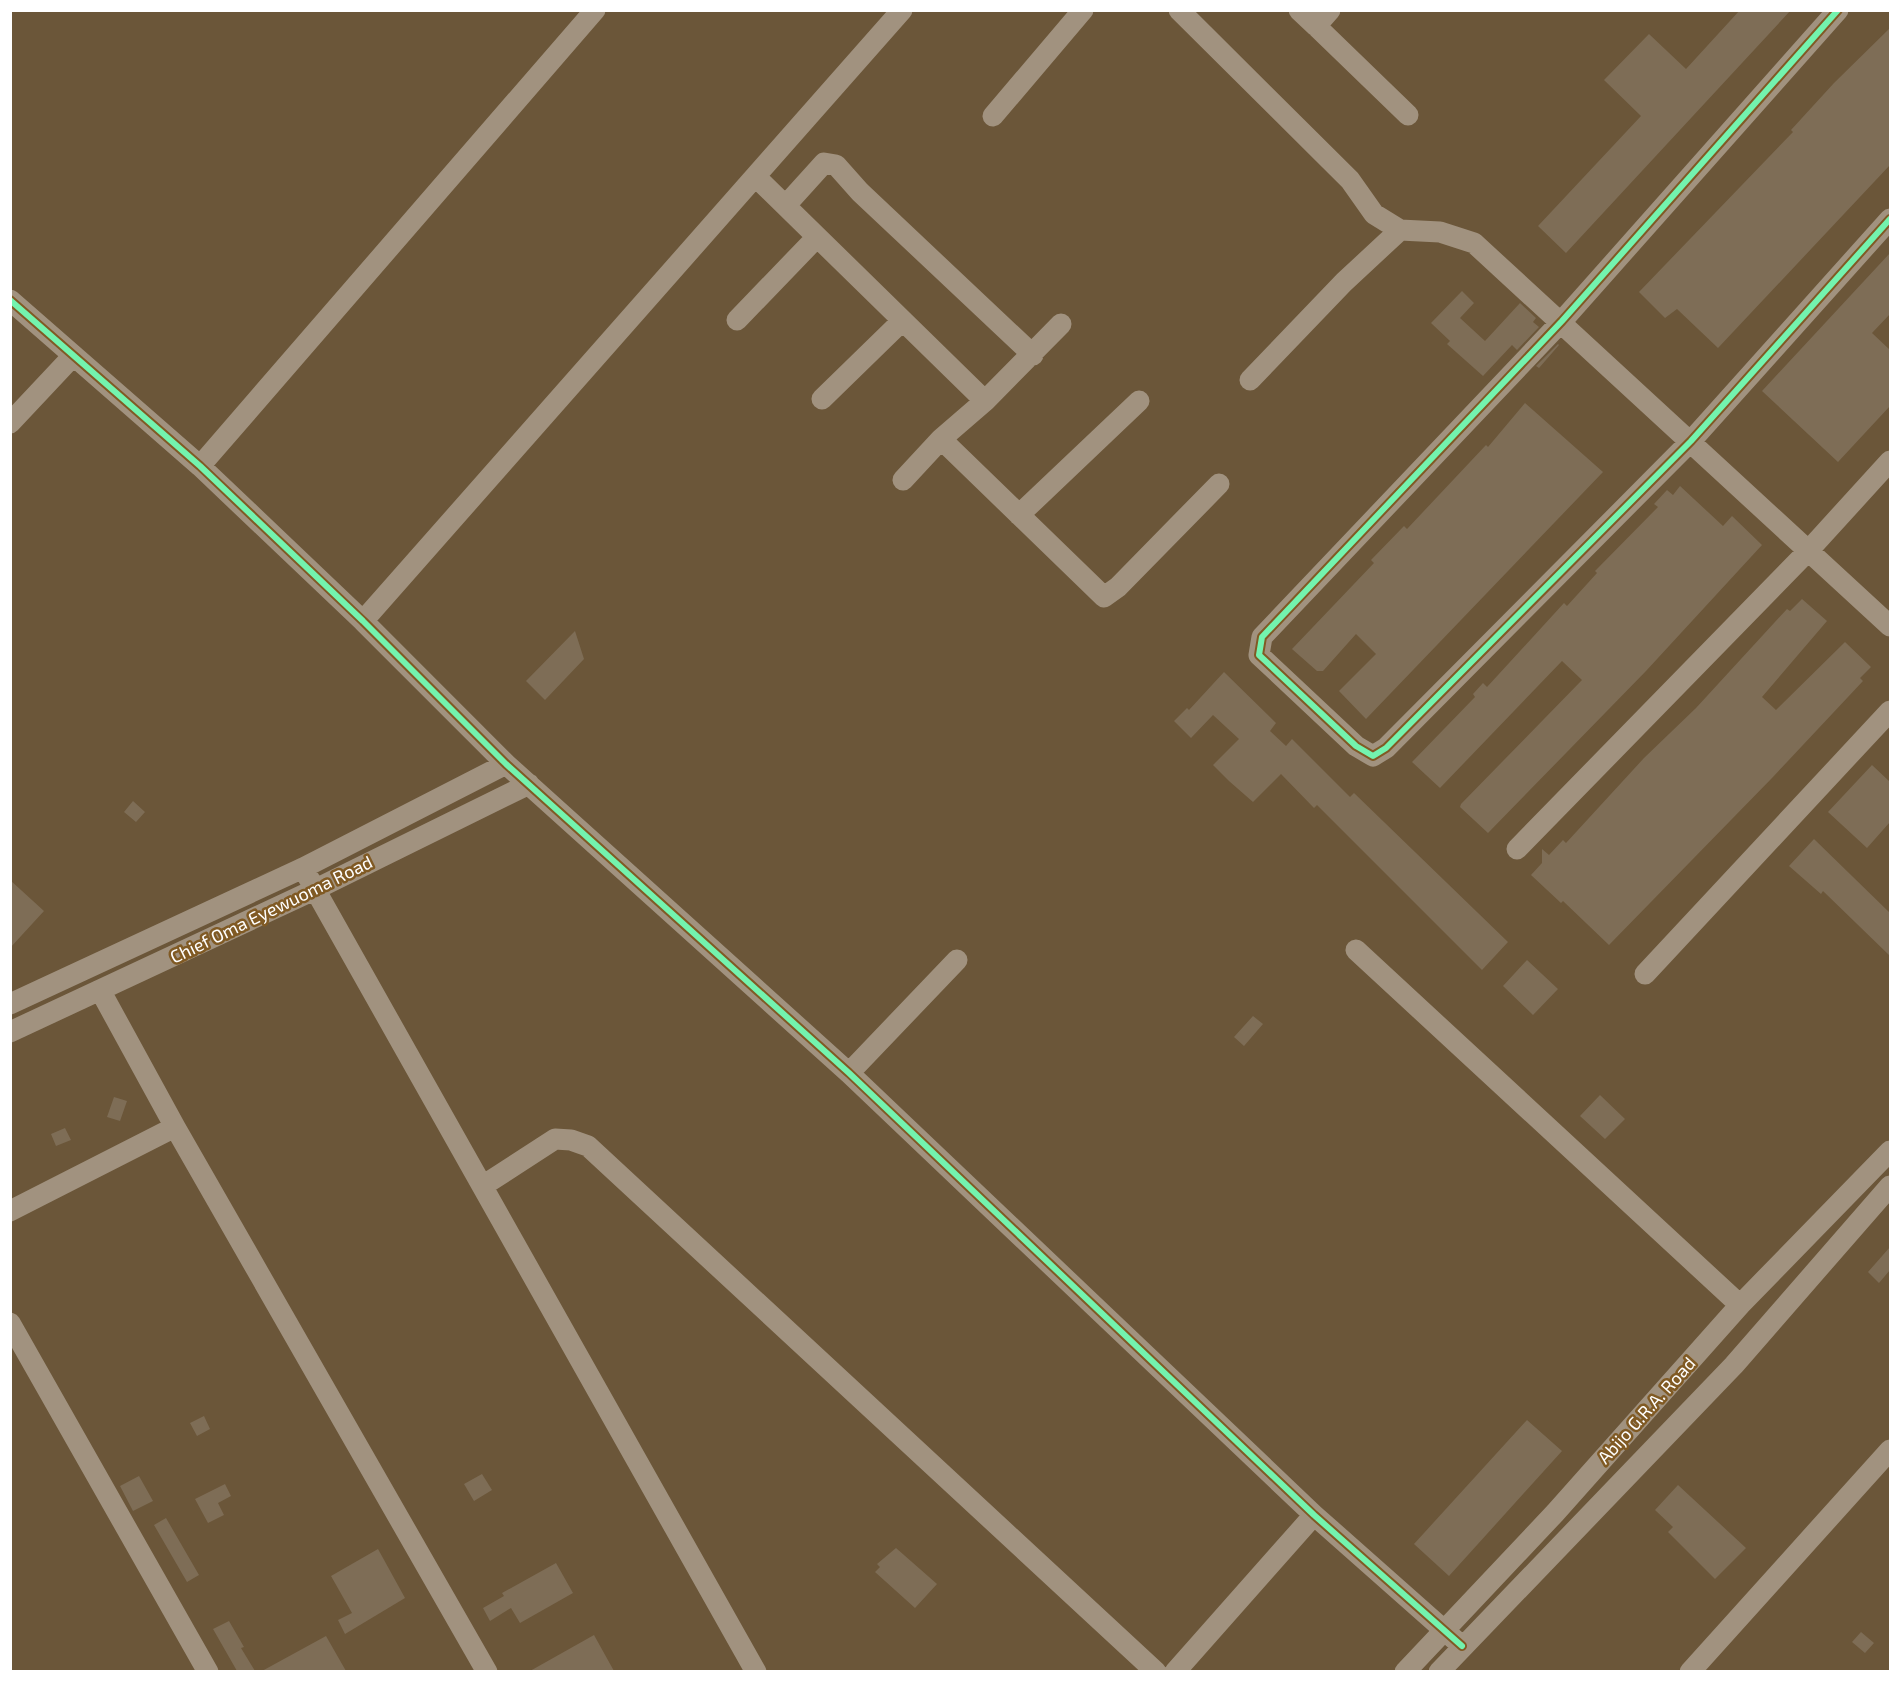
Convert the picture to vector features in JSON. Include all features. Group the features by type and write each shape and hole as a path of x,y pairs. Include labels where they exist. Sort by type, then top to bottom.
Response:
{"street":[{"path":"200,466 595,10"},
{"path":"363,621 902,10"},
{"path":"993,116 1083,10"},
{"path":"1179,10 1350,180 1374,214 1400,230 1440,232 1474,243 1527,294 1562,321 1890,626"},
{"path":"1299,10 1323,18 1408,115"},
{"path":"1838,10 1562,321 1262,637 1259,655 1356,746 1373,756 1386,748 1691,441 1890,219"},
{"path":"786,205 824,163 836,165 860,192 1033,355"},
{"path":"756,177 901,322 985,401"},
{"path":"1250,380 1344,282 1400,230"},
{"path":"737,320 816,238"},
{"path":"10,300 72,357 200,466 363,621 506,764 849,1073 1314,1515 1462,1646"},
{"path":"822,399 901,322"},
{"path":"903,480 941,440 1033,355 1061,324"},
{"path":"10,423 72,357"},
{"path":"1019,515 1138,401"},
{"path":"941,440 1104,597 1118,587 1219,484"},
{"path":"1517,849 1809,550 1890,461"},
{"path":"1645,974 1890,711"},
{"name":"Chief Oma Eyewuoma Road","path":"10,1004 303,868 506,764"},
{"name":"Chief Oma Eyewuoma Road","path":"10,1032 314,890 529,783"},
{"path":"303,868 484,1185 756,1671"},
{"path":"1356,950 1740,1305"},
{"path":"849,1073 957,960"},
{"path":"100,990 175,1127 487,1671"},
{"path":"10,1211 175,1127"},
{"path":"484,1185 555,1139 571,1140 588,1146 1156,1671"},
{"name":"Abijo G.R.A. Road","path":"1405,1671 1556,1513 1740,1305 1890,1151"},
{"name":"Abijo G.R.A. Road","path":"1439,1671 1734,1365 1890,1186"},
{"path":"10,1323 208,1671"},
{"path":"1690,1671 1890,1450"},
{"path":"1175,1671 1314,1515"}],"building":[{"path":"1740,10 1791,10 1566,253 1538,226 1641,116 1604,80 1649,34 1686,69"},
{"path":"1890,28 1890,165 1718,348 1677,309 1665,318 1639,292 1793,132 1791,130 1834,83"},
{"path":"1890,253 1890,314 1872,333 1890,350 1890,406 1838,462 1762,391"},
{"path":"1462,291 1474,303 1460,318 1485,341 1520,303 1536,318 1533,322 1539,327 1517,350 1512,345 1483,376 1447,344 1450,341 1431,323"},
{"path":"1558,344 1539,368 1536,366"},
{"path":"1525,403 1603,472 1366,719 1339,691 1376,654 1356,634 1323,671 1317,671 1292,649 1374,563 1371,560 1404,526 1407,529 1486,445 1488,447"},
{"path":"1680,486 1723,526 1732,516 1762,545 1646,671 1488,833 1460,807 1461,804 1582,680 1562,661 1440,788 1412,762 1475,697 1473,694 1483,683 1487,687 1564,603 1567,606 1597,573 1595,571 1658,507 1654,504 1667,490 1673,495"},
{"path":"1802,599 1827,621 1762,697 1776,710 1845,642 1871,667 1860,678 1863,681 1772,778 1609,945 1563,901 1561,903 1531,875 1542,863 1542,849 1549,855 1563,840 1566,843 1644,758 1696,708 1787,609 1790,611"},
{"path":"575,631 584,659 545,700 526,681"},
{"path":"1224,672 1276,723 1270,731 1286,746 1292,739 1350,797 1354,793 1508,942 1482,970 1317,805 1314,808 1281,774 1253,802 1229,781 1213,765 1239,739 1213,715 1191,738 1174,721 1187,708 1189,710"},
{"path":"1872,765 1890,782 1890,822 1867,848 1828,812"},
{"path":"133,801 145,812 136,822 124,812"},
{"path":"1814,839 1890,913 1890,956 1823,891 1821,894 1789,866"},
{"path":"10,880 44,911 10,948"},
{"path":"1527,960 1558,989 1533,1015 1503,986"},
{"path":"1253,1016 1263,1024 1244,1046 1234,1037"},
{"path":"1600,1095 1625,1119 1605,1139 1580,1116"},
{"path":"114,1097 127,1101 120,1121 107,1117"},
{"path":"65,1128 71,1140 56,1146 51,1134"},
{"path":"1890,1247 1890,1270 1879,1283 1868,1272"},
{"path":"204,1416 210,1429 197,1436 190,1423"},
{"path":"1527,1420 1562,1451 1449,1576 1414,1544"},
{"path":"482,1474 492,1490 474,1501 464,1484"},
{"path":"139,1476 153,1501 133,1511 120,1486"},
{"path":"225,1484 231,1496 218,1503 224,1515 208,1523 195,1499"},
{"path":"1678,1485 1746,1548 1715,1579 1668,1532 1673,1527 1655,1510"},
{"path":"166,1518 199,1575 187,1582 154,1525"},
{"path":"896,1548 937,1584 915,1608 875,1572 880,1567 877,1564"},
{"path":"378,1549 405,1598 345,1634 338,1620 352,1613 331,1576"},
{"path":"556,1563 573,1593 520,1623 511,1608 490,1621 483,1608 504,1596 502,1593"},
{"path":"229,1621 244,1647 241,1648 255,1671 237,1671 213,1629"},
{"path":"1861,1632 1874,1643 1865,1653 1852,1642"},
{"path":"594,1635 614,1671 530,1671"},
{"path":"326,1636 346,1671 262,1671"}],"cycle path":[{"path":"1838,10 1562,321 1262,637 1259,655 1356,746 1373,756 1386,748 1691,441 1890,219"},
{"path":"10,300 200,466 363,621 506,764 849,1073 1314,1515 1462,1646"}]}
